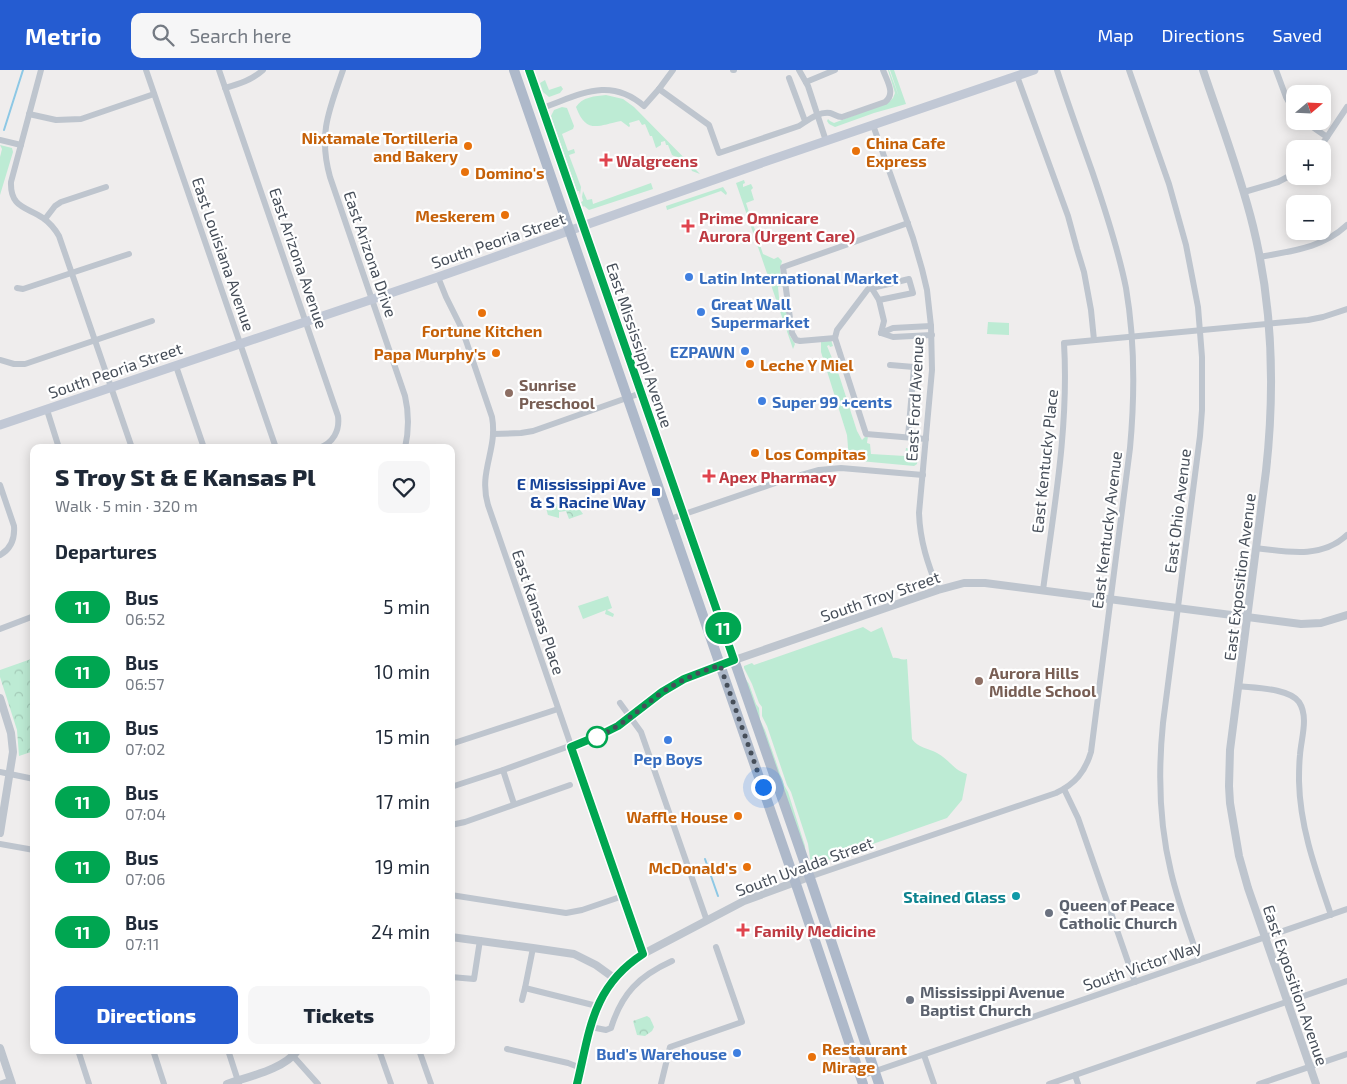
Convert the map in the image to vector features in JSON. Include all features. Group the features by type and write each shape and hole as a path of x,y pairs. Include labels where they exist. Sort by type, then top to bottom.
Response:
{"main road":[{"path":"514,70 534,107 537,109 542,108"},
{"name":"East Mississippi Avenue","path":"514,70 796,882 861,1081"},
{"name":"East Mississippi Avenue","path":"528,70 734,660 879,1084"},
{"name":"South Peoria Street","path":"0,425 438,277 1034,70"}],"street":[{"path":"41,70 12,182 12,193 22,208 45,219 59,236 131,444"},
{"name":"East Louisiana Avenue","path":"146,70 275,444"},
{"name":"East Arizona Avenue","path":"219,70 338,416 339,422 336,433 326,444"},
{"path":"226,88 246,81 263,70"},
{"name":"East Arizona Drive","path":"343,70 326,120 325,154 330,177 407,406 408,426 406,444"},
{"path":"542,108 598,90 621,92 644,106 673,70"},
{"path":"799,70 806,82 826,141"},
{"path":"806,82 835,70"},
{"path":"659,89 710,125 719,153 799,126 805,121 826,113 842,117 887,101 891,96 891,92 883,70"},
{"name":"East Kentucky Avenue","path":"1057,70 1113,234 1126,288 1134,366 1133,418 1130,448 1090,752 1080,775 1064,789"},
{"name":"East Ohio Avenue","path":"1129,70 1178,214 1193,276 1200,330 1202,383 1200,436 1161,744 1160,766 1161,809 1171,873 1199,960"},
{"name":"East Exposition Avenue","path":"1203,70 1244,192 1260,257 1270,324 1272,361 1270,435 1230,750 1231,812 1235,839 1244,874 1316,1084"},
{"path":"1276,70 1286,97"},
{"path":"1017,76 1068,216 1078,249 1091,310 1094,340"},
{"path":"789,78 805,121"},
{"path":"29,114 56,120 81,119 154,94"},
{"path":"1325,140 1347,107"},
{"name":"East Ford Avenue","path":"873,125 908,223 927,290 932,334 932,370 919,513 920,533 924,552 938,590"},
{"path":"1317,130 1327,137"},
{"path":"0,140 21,145"},
{"path":"1244,192 1286,178"},
{"path":"45,219 55,206 61,202 106,187"},
{"path":"835,338 800,342 796,340 792,333 783,267 908,223"},
{"path":"1260,257 1310,247 1328,239 1347,225"},
{"path":"17,288 23,289 129,254"},
{"name":"East Kansas Place","path":"438,277 462,329 490,410 494,434 484,478 486,498 643,954"},
{"path":"879,300 912,293 909,279 868,289 837,330 835,338 866,434 926,438"},
{"path":"871,287 879,300 884,321 881,333"},
{"name":"East Kentucky Place","path":"1043,590 1065,416 1066,375 1064,343 1308,320 1323,318 1347,309"},
{"path":"0,360 14,364 25,364 152,321"},
{"path":"881,333 893,328 931,326"},
{"path":"881,333 893,338 932,334"},
{"path":"176,366 203,444"},
{"path":"890,366 914,367 908,437"},
{"path":"494,434 521,434 533,431 641,393"},
{"path":"47,410 58,444"},
{"path":"670,519 819,470 841,468 923,475"},
{"path":"0,485 14,526 11,545 0,555"},
{"path":"1256,548 1310,552 1337,544 1347,535"},
{"name":"South Troy Street","path":"455,786 571,747 607,732 631,717 675,684 690,676 958,584 977,582 1302,624 1329,621 1347,615"},
{"path":"0,629 30,618"},
{"path":"1238,686 1284,692 1295,698 1302,707 1304,720 1299,784 1301,812 1310,854 1331,915"},
{"path":"0,698 11,733 13,752 0,833"},
{"path":"620,703 641,732 708,921"},
{"path":"455,743 558,709"},
{"path":"503,770 514,804"},
{"path":"0,772 30,778"},
{"path":"455,824 570,785"},
{"path":"1064,789 1078,818 1135,982"},
{"name":"South Uvalda Street","path":"577,1084 597,1006 614,978 643,954 748,900 1064,789"},
{"path":"0,844 30,849"},
{"path":"455,896 566,913 582,910 623,896"},
{"name":"South Victor Way","path":"861,1081 875,1071 1347,909"},
{"path":"455,937 579,956 614,978"},
{"path":"455,977 474,979 480,940"},
{"path":"661,1084 670,1047 742,1022 716,947"},
{"path":"522,1000 534,948"},
{"path":"591,1027 606,1030 610,1028 617,1011 630,990 647,975 672,961"},
{"path":"1049,1084 1347,981"},
{"path":"525,988 597,1006"},
{"path":"0,1048 12,1082 0,1084"},
{"path":"507,1049 568,1063 581,1068"},
{"path":"79,1054 89,1084"},
{"path":"154,1054 164,1084"},
{"path":"229,1054 239,1082"},
{"path":"227,1084 239,1082 278,1066 295,1054"},
{"path":"297,1054 318,1084"},
{"path":"380,1054 391,1084"},
{"path":"421,1054 431,1084"},
{"path":"1258,1084 1347,1054"},
{"path":"924,1055 934,1084"},
{"path":"1075,1075 1078,1084"}],"green space":[{"path":"888,70 899,97 890,70 894,70 906,104 835,127 829,124 828,119 834,123 889,102 895,93"},
{"path":"545,80 549,90 561,86 563,89 560,93 549,97 543,92 540,83"},
{"path":"606,95 623,99 634,107 700,174 692,171 684,160 672,155 665,141 661,142 661,145 656,148 645,124 642,125 639,120 629,123 629,127 621,121 599,126 588,125 580,116 576,107 582,101 589,98"},
{"path":"562,107 567,108 574,126 573,129 562,134 568,151 574,149 575,153 569,155 581,187 580,195 551,116 554,110"},
{"path":"0,145 12,148 13,152 0,195 0,157 2,149"},
{"path":"744,180 743,187 751,184 753,188 751,190 754,200 746,203 763,254 774,259 778,257 782,261 780,269 783,286 778,287 780,308 786,308 790,336 795,344 793,349 736,183"},
{"path":"651,183 653,189 589,210 583,207 581,202 583,201 583,191 587,200 592,199 593,204"},
{"path":"723,187 727,193 726,195 721,191 667,210 666,206"},
{"path":"988,322 1009,323 1009,335 987,334"},
{"path":"831,340 833,346 827,346 839,375 857,431 862,440 868,436 867,443 870,444 871,454 905,456 906,448 913,449 913,440 919,442 917,464 914,466 849,460 847,435 821,352 821,342"},
{"path":"571,499 583,514 569,519 566,511 559,512 559,518 548,515 546,508"},
{"path":"608,596 612,608 607,610 614,614 613,617 605,614 606,610 583,619 578,606"},
{"path":"863,627 871,632 882,627 893,658 907,659 912,739 920,746 941,755 958,770 967,774 962,800 947,818 830,859 828,862 825,861 826,863 814,868 811,865 808,844 791,792 762,716 762,707 744,666 752,663 754,665"},
{"path":"30,659 30,752 19,756 17,730 0,677 0,670"},
{"path":"745,678 759,708 760,720 788,792 805,846 806,857"},
{"path":"647,1016 654,1027 652,1031 645,1036 637,1035 633,1021"}],"waterway":[{"path":"4,130 23,70"},
{"path":"705,859 718,896"}],"bus line":[{"name":"11","path":"529,70 734,660 684,679 662,692 618,726 571,747 643,954 617,974 600,1000 594,1015 577,1084"}],"place":[{"name":"Nixtamale Tortilleria and Bakery","path":"468,146"},
{"name":"China Cafe Express","path":"856,151"},
{"name":"Walgreens","path":"606,160"},
{"name":"Domino's","path":"465,172"},
{"name":"Meskerem","path":"505,215"},
{"name":"Prime Omnicare Aurora (Urgent Care)","path":"688,226"},
{"name":"Latin International Market","path":"689,277"},
{"name":"Great Wall Supermarket","path":"701,312"},
{"name":"Fortune Kitchen","path":"482,313"},
{"name":"EZPAWN","path":"745,351"},
{"name":"Papa Murphy's","path":"496,353"},
{"name":"Leche Y Miel","path":"750,364"},
{"name":"Sunrise Preschool","path":"509,393"},
{"name":"Super 99 +cents","path":"762,401"},
{"name":"Los Compitas","path":"755,453"},
{"name":"Apex Pharmacy","path":"709,476"},
{"name":"E Mississippi Ave & S Racine Way","path":"656,492"},
{"name":"Aurora Hills Middle School","path":"979,681"},
{"name":"Pep Boys","path":"668,740"},
{"name":"Waffle House","path":"738,816"},
{"name":"McDonald's","path":"747,867"},
{"name":"Stained Glass","path":"1016,896"},
{"name":"Queen of Peace Catholic Church","path":"1049,913"},
{"name":"Family Medicine","path":"743,930"},
{"name":"Mississippi Avenue Baptist Church","path":"910,1000"},
{"name":"Bud's Warehouse","path":"737,1053"},
{"name":"Restaurant Mirage","path":"812,1057"}],"route":[{"path":"597,737 594,738 622,724 675,684 690,676 720,665 763,787"}]}
